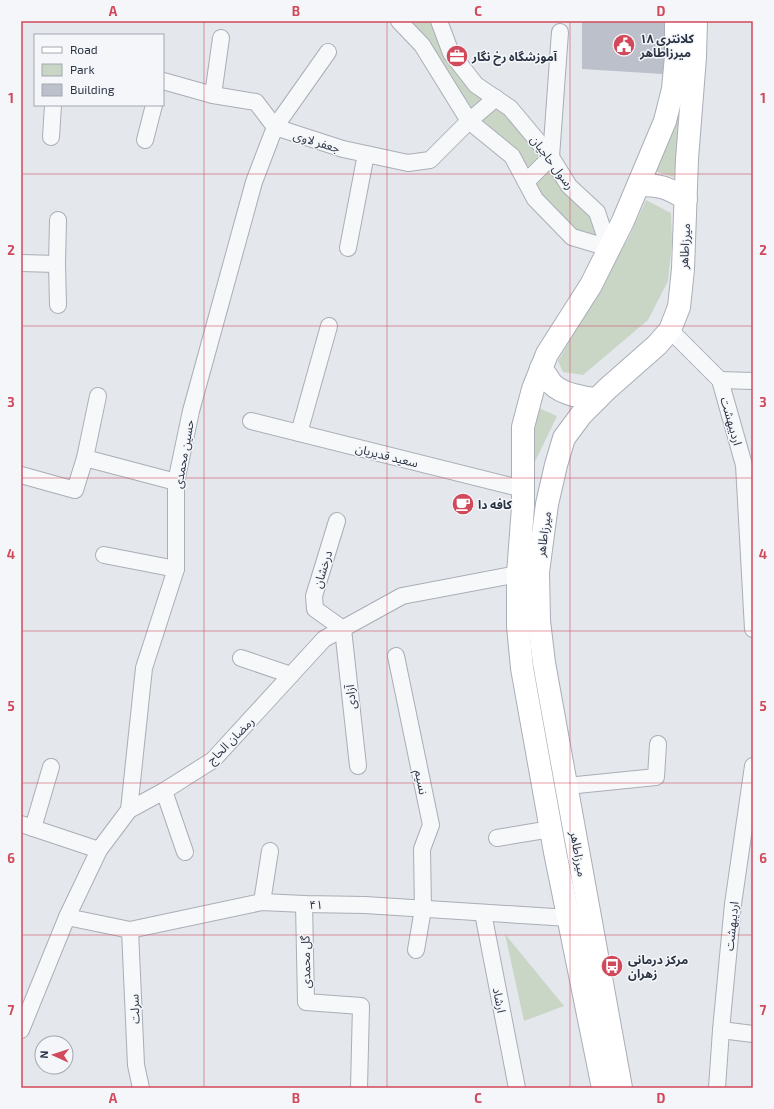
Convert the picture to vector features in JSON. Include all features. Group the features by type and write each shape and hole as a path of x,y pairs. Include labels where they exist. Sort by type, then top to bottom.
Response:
{"main road":[{"name":"میرزاطاهر","path":"603,1088 551,829 522,668 518,626 518,574 523,507 523,427 533,389 547,354 591,285 639,185 665,121 673,89 676,56 676,21"},
{"name":"میرزاطاهر","path":"622,1088 544,663 539,621 538,572 547,504 564,438 581,415 597,399 657,345 670,330 679,307 683,269 687,159 695,57 696,21"},
{"path":"639,185 656,185 670,189 686,199"},
{"path":"541,368 553,385 570,394 583,398 597,399"}],"street":[{"path":"399,21 422,45 469,121 512,156 535,199 572,238 609,248"},
{"name":"رسول حاجیان","path":"439,21 452,53 476,85 510,108 551,157 570,186 597,212 609,248"},
{"path":"526,182 551,157 560,32"},
{"path":"213,95 221,38"},
{"name":"حسین محمدی","path":"129,810 144,668 176,569 176,482 191,410 254,182 275,127 328,52"},
{"path":"164,81 213,95 256,102 275,127"},
{"name":"جعفر لاوی","path":"275,127 343,149 408,164 430,160 469,121 496,98"},
{"path":"51,137 53,106"},
{"path":"145,140 154,106"},
{"path":"348,248 366,154"},
{"path":"58,220 58,305"},
{"path":"21,263 57,264"},
{"path":"299,433 329,326"},
{"name":"اردیبهشت","path":"670,330 720,380 744,465 753,629"},
{"path":"720,380 753,381"},
{"path":"21,476 75,490 85,458 98,396"},
{"name":"سعید قدیریان","path":"251,421 523,489"},
{"path":"85,458 176,482"},
{"name":"درخشان","path":"337,521 314,596 315,609 343,629"},
{"path":"104,555 176,569"},
{"name":"رمضان الحاج","path":"21,1030 67,917 99,850 129,810 164,791 213,760 324,639 402,596 518,574"},
{"name":"آزادی","path":"343,629 358,766"},
{"name":"نسیم","path":"396,656 431,824 422,849 423,908 416,950"},
{"path":"241,658 291,675"},
{"path":"567,786 656,777 658,744"},
{"name":"اردیبهشت","path":"717,1088 733,904 753,766"},
{"path":"51,767 27,826 99,850"},
{"path":"164,791 185,852"},
{"path":"497,838 551,829"},
{"path":"262,902 270,851"},
{"name":"۴۱","path":"67,917 130,930 262,902 423,908 569,918"},
{"name":"گل محمدی","path":"304,904 306,1002 361,1006 359,1088"},
{"name":"ارشاد","path":"483,913 517,1088"},
{"name":"سرلت","path":"130,930 136,1065 141,1088"},
{"path":"721,1030 753,1034"}],"green space":[{"path":"405,21 434,21 450,53 510,110 595,213 606,245 576,232 472,124"},
{"path":"684,89 674,177 655,171"},
{"path":"646,200 671,213 672,242 668,281 648,320 583,375 563,372 558,361 629,237"},
{"path":"536,407 557,416 531,470"},
{"path":"505,934 564,1006 524,1021"}],"building":[{"name":"کلانتری ۱۸ میرزاطاهر","path":"582,21 667,21 663,74 582,69"}],"place":[{"name":"کلانتری ۱۸ میرزاطاهر","path":"624,45"},
{"name":"آموزشگاه رخ نگار","path":"457,56"},
{"name":"کافه دا","path":"463,504"},
{"name":"مرکز درمانی زهران","path":"612,966"}]}
